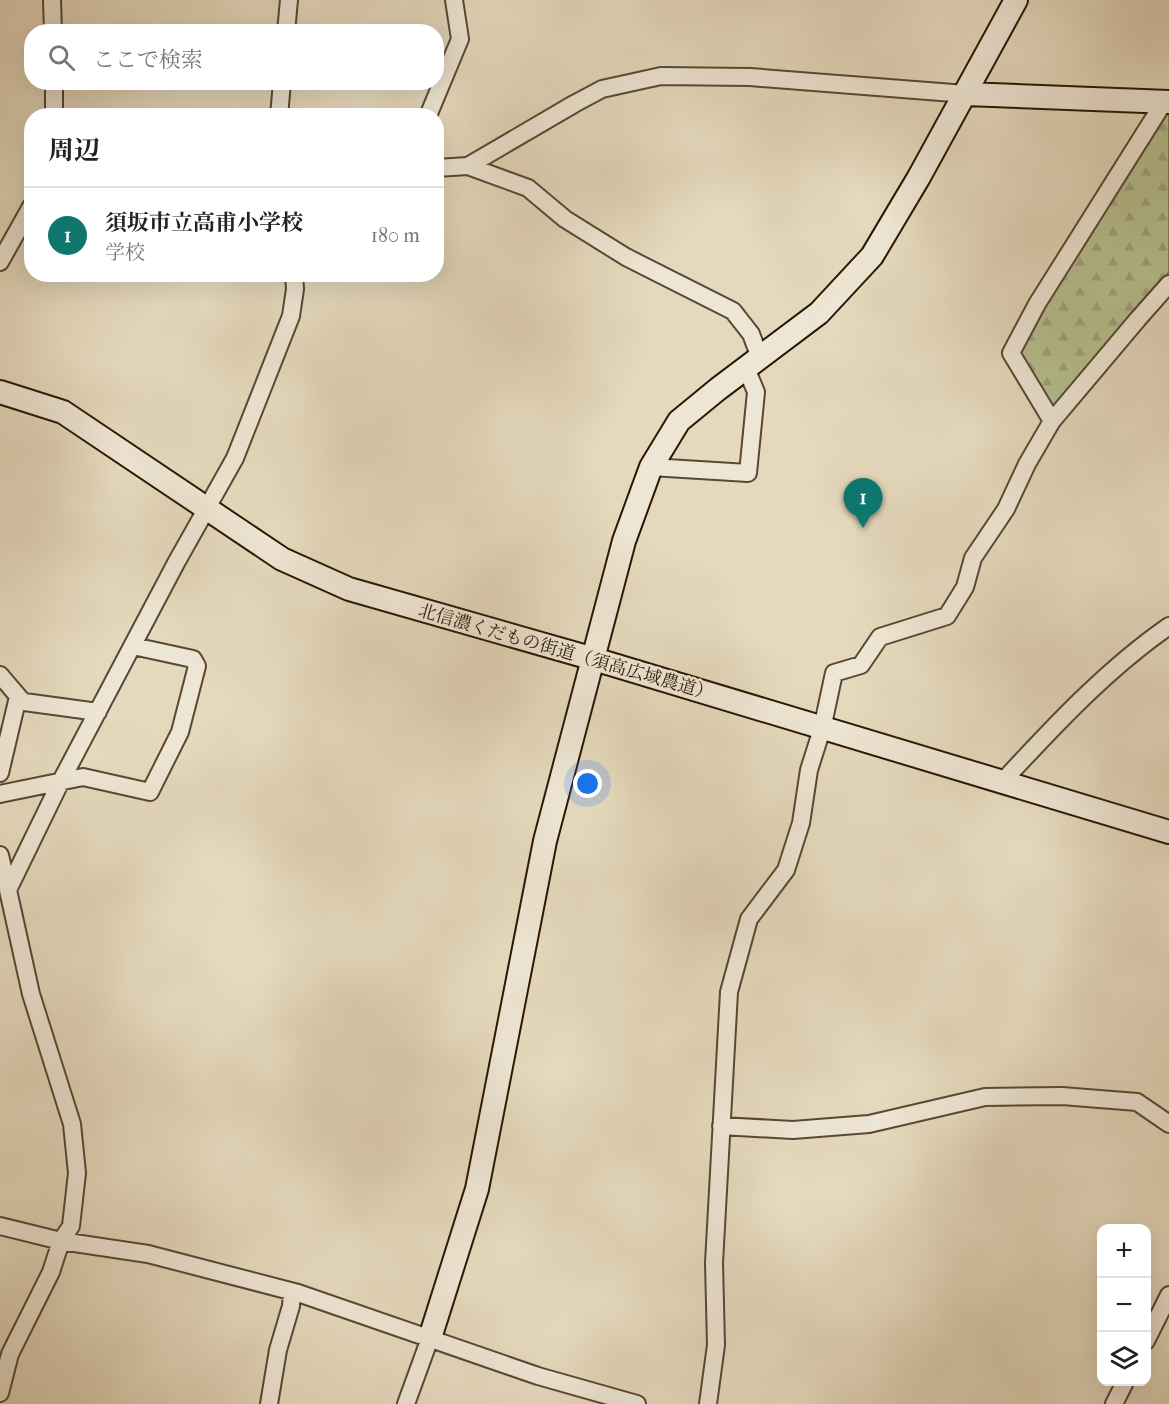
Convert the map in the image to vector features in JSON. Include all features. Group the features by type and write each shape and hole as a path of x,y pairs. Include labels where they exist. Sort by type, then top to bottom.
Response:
{"street":[{"path":"52,0 53,24"},
{"path":"287,24 289,0"},
{"path":"444,78 460,39 454,0"},
{"path":"406,1404 477,1189 544,841 624,541 651,467 679,421 819,313 872,256 966,94 1016,0"},
{"path":"468,166 602,89 661,76 750,77 966,94 1166,102"},
{"path":"54,90 54,108"},
{"path":"280,108 281,90"},
{"path":"431,108 439,90"},
{"path":"1052,420 1011,353 1037,304 1166,102"},
{"path":"444,168 468,166 528,188 565,219 626,257 733,311 751,334 756,392 748,473 651,467"},
{"path":"0,262 24,219"},
{"path":"8,890 61,782 176,563 235,458 291,316 295,282"},
{"path":"708,1404 716,1344 714,1263 729,993 749,919 786,870 801,823 809,770 822,729 834,673 861,664 880,637 947,616 964,587 974,558 1006,509 1027,464 1052,420 1169,284"},
{"name":"北信濃くだもの街道（須高広域農道）","path":"0,392 63,412 282,559 349,589 594,659 1169,832"},
{"path":"1003,781 1094,688 1138,647 1169,626"},
{"path":"0,794 83,777 150,792 180,732 197,666 194,659 133,646"},
{"path":"0,675 23,702"},
{"path":"0,773 16,701 98,712"},
{"path":"0,855 31,994 72,1124 77,1173 71,1226 61,1241 51,1272 10,1354 0,1393"},
{"path":"721,1125 793,1130 869,1124 985,1097 1062,1096 1137,1102 1169,1124"},
{"path":"0,1226 61,1241 148,1254 292,1292 538,1376 637,1404"},
{"path":"269,1404 278,1350 291,1306 292,1292"},
{"path":"1150,1332 1169,1295"},
{"path":"1114,1404 1123,1386"}],"green space":[{"path":"1162,111 1169,112 1169,272 1053,414 1016,353"}],"place":[{"name":"須坂市立高甫小学校","path":"863,528"}]}
